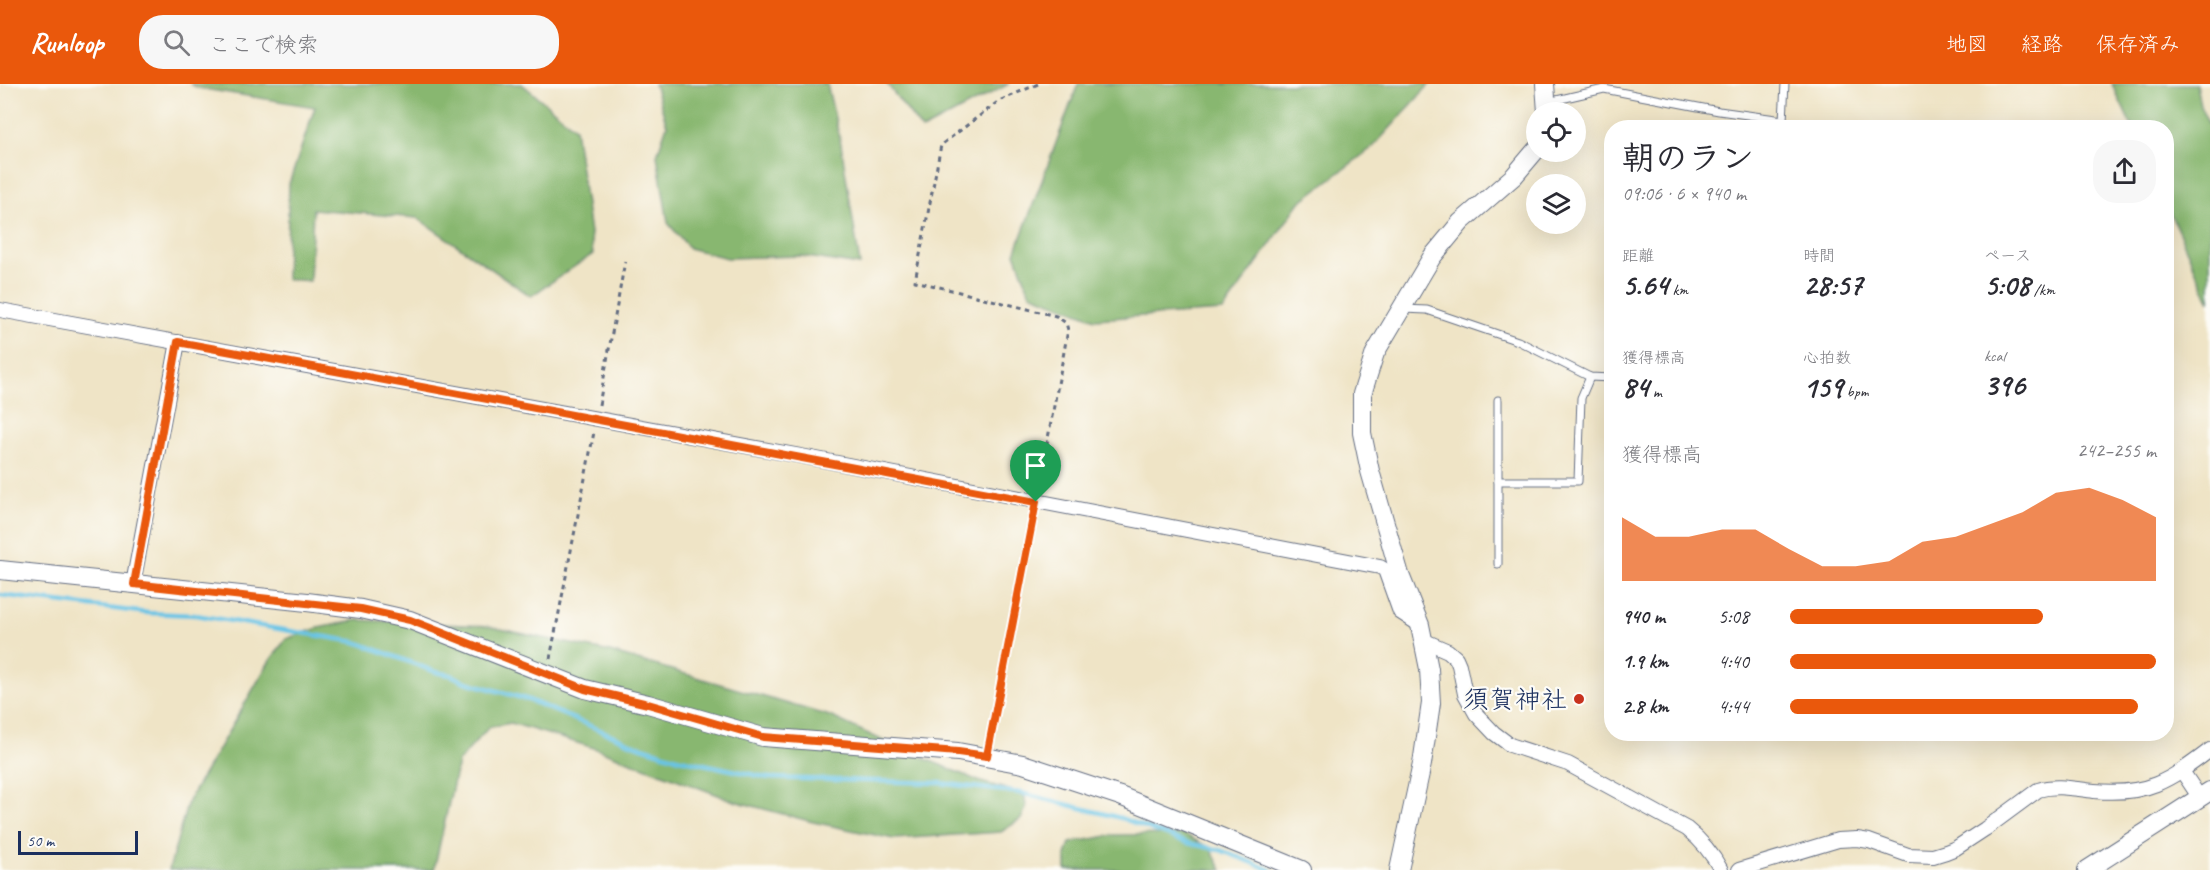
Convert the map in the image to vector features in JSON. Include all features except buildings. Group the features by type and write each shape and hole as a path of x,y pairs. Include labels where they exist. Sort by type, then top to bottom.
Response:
{"street":[{"path":"1399,870 1422,764 1431,704 1429,669 1423,633 1400,575 1370,471 1362,433 1362,394 1375,353 1432,257 1461,222 1514,176 1526,162"},
{"path":"0,310 801,456 1380,567 1385,570 1400,612 1456,658 1465,694 1476,714 1494,733 1510,745 1569,764 1687,829 1706,846 1721,870"},
{"path":"134,584 178,342"},
{"path":"0,570 371,611 410,620 585,689 648,704 763,737 950,751 987,756 1053,773 1120,796 1302,870"},
{"path":"1739,870 1838,840 1857,839 1908,855 1933,856 1956,848 2027,797 2050,786 2097,791 2132,791 2155,787 2210,750"},
{"path":"2087,870 2205,795 2182,771"}],"lane":[{"path":"1783,120 1785,84"},
{"path":"1547,99 1604,89 1763,120"},
{"path":"1400,309 1427,309 1518,341 1590,377 1604,378"},
{"path":"1497,481 1578,481 1581,398 1590,377"},
{"path":"1497,400 1497,564"}],"path":[{"path":"987,756 1068,330 1066,323 1056,316 915,281 941,146 999,100 1038,84"},
{"path":"547,675 625,261"}],"green space":[{"path":"190,84 522,84 575,128 593,254 531,296 417,218 313,209 310,281 286,279 289,184 315,107 198,88"},
{"path":"654,84 827,84 841,144 860,265 801,256 727,258 689,248 668,223 657,155 667,125"},
{"path":"887,84 1009,84 922,130"},
{"path":"1078,84 1430,84 1373,147 1300,202 1223,311 1095,319 1030,294 1015,253"},
{"path":"2112,84 2196,84 2200,105 2210,127 2210,302 2174,222 2174,120 2129,120"},
{"path":"358,620 486,626 610,652 830,716 981,782 1013,791 1025,797 1026,808 1021,819 1001,832 894,839 813,822 734,801 594,748 511,723 489,727 458,762 434,870 169,870 188,801 269,662 286,639 318,628"},
{"path":"1184,834 1210,848 1222,870 1066,870 1066,856 1070,843 1113,835"}],"waterway":[{"path":"0,595 148,613 196,615 356,642 436,672 529,700 633,744 680,759 769,778 940,783 1021,793 1121,818 1188,843 1220,850 1271,870"}],"place":[{"name":"須賀神社","path":"1579,699"}],"route":[{"path":"178,342 801,456 1036,502 987,756 763,737 648,704 585,689 410,620 361,609 134,584 178,342"}]}
